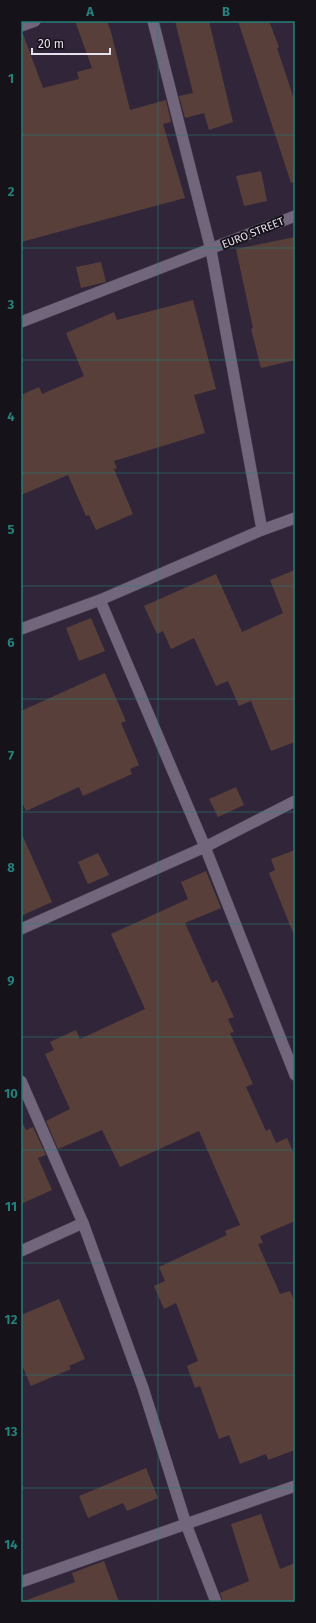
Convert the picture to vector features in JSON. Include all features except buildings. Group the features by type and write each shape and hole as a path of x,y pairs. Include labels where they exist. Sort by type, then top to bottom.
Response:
{"street":[{"path":"21,26 35,21"},
{"path":"153,21 211,250 262,530"},
{"name":"EURO STREET","path":"21,322 211,250 295,216"},
{"path":"21,629 100,600 262,530 295,518"},
{"path":"100,600 205,847 295,1075"},
{"path":"21,929 205,847 295,801"},
{"path":"21,1082 83,1223 143,1388 186,1524 216,1602"},
{"path":"21,1251 83,1223"},
{"path":"21,1582 295,1486"}]}
